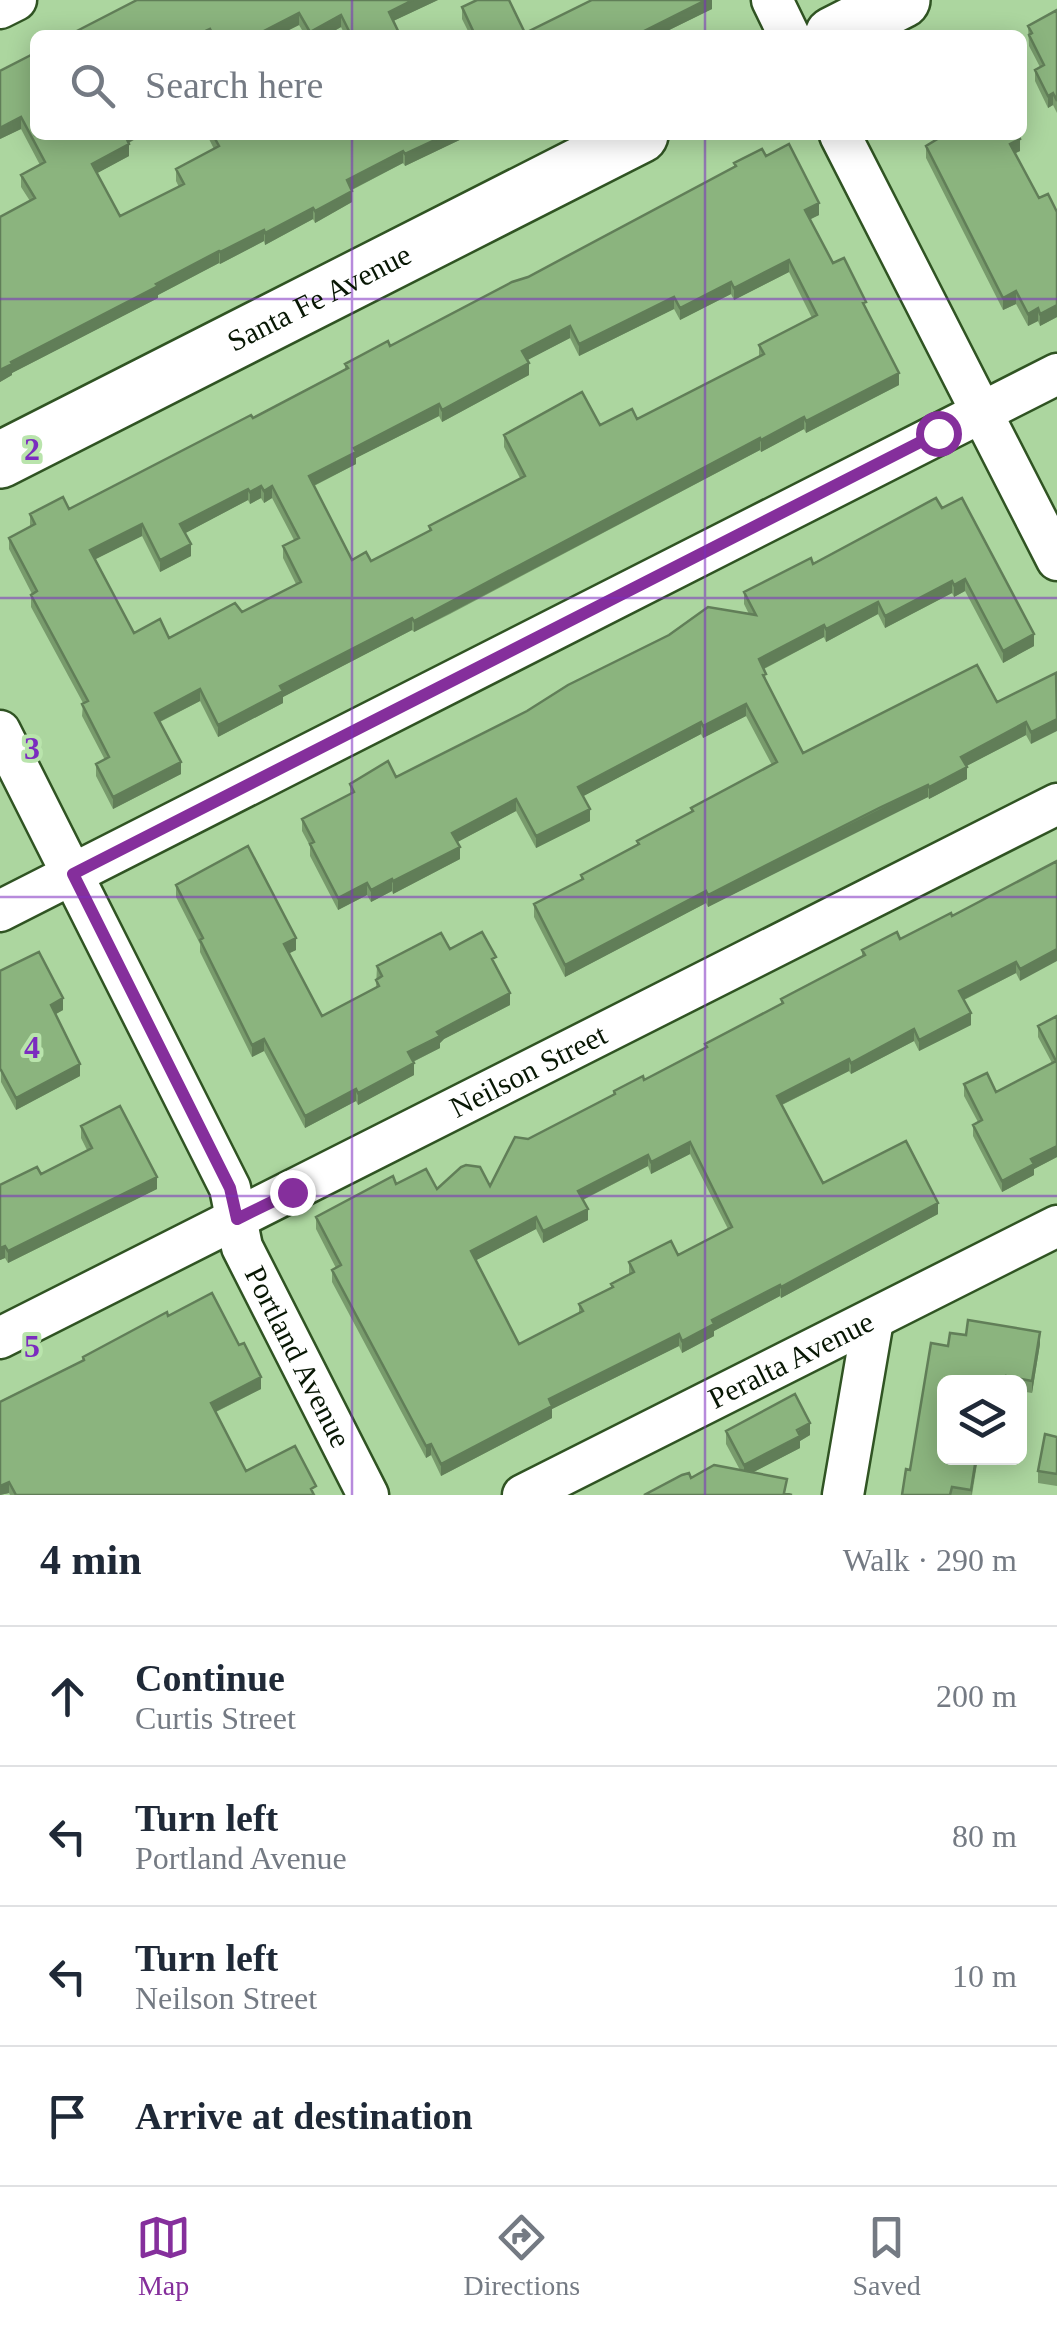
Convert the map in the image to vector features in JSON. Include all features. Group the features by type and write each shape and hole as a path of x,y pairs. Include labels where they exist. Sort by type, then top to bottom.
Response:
{"street":[{"path":"0,8 16,0"},
{"path":"772,0 787,30"},
{"path":"843,30 902,0"},
{"name":"Santa Fe Avenue","path":"0,460 630,140"},
{"path":"843,140 1057,560"},
{"path":"0,911 1057,374"},
{"name":"Portland Avenue","path":"0,731 230,1188 242,1248 368,1495"},
{"name":"Neilson Street","path":"0,1338 1057,804"},
{"name":"Peralta Avenue","path":"523,1495 1057,1226"},
{"path":"842,1495 872,1320"}],"building":[{"path":"137,0 413,0 389,12 398,30 348,30 341,15 309,30 299,13 266,30 79,30"},
{"path":"477,0 509,0 524,30 473,30 462,7"},
{"path":"592,0 706,0 646,30 531,30"},
{"path":"1057,10 1057,101 1053,93 1048,96 1035,70 1044,65 1028,26"},
{"path":"30,56 30,134 21,117 0,128 0,71"},
{"path":"33,140 127,140 129,144 92,164 120,216 184,184 176,169 219,146 216,140 435,140 405,154 403,151 347,180 352,191 315,211 313,208 219,251 0,370 0,217 35,198 21,175 45,162"},
{"path":"936,140 1018,140 1010,144 1039,198 1048,194 1057,212 1057,305 1040,314 1038,308 1028,314 1016,291 1003,298 926,146"},
{"path":"789,144 819,203 805,210 833,263 844,258 899,373 806,421 804,417 760,438 414,621 412,618 280,686 283,691 218,725 200,689 155,713 181,762 113,797 96,764 109,757 82,704 88,701 31,595 37,591 9,538 35,524 30,514 63,497 69,509 348,368 345,364 388,341 390,346 528,277 736,166 734,163 762,149 766,156","holes":["789,260 817,315 759,345 764,354 637,419 632,409 600,425 582,392 504,435 525,476 371,561 366,552 352,560 309,476 439,404 442,410 529,363 522,351 570,326 579,344 674,297 680,308 731,282 734,288","261,486 264,491 272,486 299,538 283,546 301,582 242,612 235,603 169,638 160,619 134,633 90,550 142,524 160,560 191,544 180,524"]},
{"path":"936,498 942,508 962,498 1034,634 1003,651 965,579 954,585 952,581 885,616 878,602 826,629 824,625 759,659 766,674 763,675 803,753 977,665 997,702 1056,673 1057,719 1031,732 1026,722 961,757 967,767 708,895 706,891 565,965 534,904 583,879 581,875 639,844 637,841 693,811 691,808 777,762 746,704 703,726 701,722 578,787 590,809 536,836 516,799 452,833 460,847 393,881 371,890 367,883 338,898 310,844 314,842 302,819 354,792 350,784 388,761 396,777 669,635 708,607 756,615 744,592 811,558 813,564"},
{"path":"248,846 296,938 284,944 322,1016 379,986 376,980 382,976 377,966 441,933 450,949 482,932 510,993 408,1052 414,1063 305,1116 264,1039 252,1045 176,885"},
{"path":"1057,861 1057,949 1020,969 1016,962 959,991 971,1013 919,1040 914,1029 777,1096 823,1183 906,1141 938,1203 712,1320 714,1324 682,1341 679,1334 549,1399 552,1406 441,1464 431,1444 426,1446 332,1270 341,1265 316,1217 393,1176 396,1184 426,1169 437,1189 466,1165 480,1167 490,1186 515,1137 528,1139 643,1076 644,1080 707,1047 705,1044 783,1003 781,999 865,955 862,950 897,932 900,939 951,913 952,916","holes":["690,1142 732,1227 678,1255 671,1241 629,1262 634,1272 579,1304 583,1311 519,1344 471,1251 536,1217 543,1231 588,1209 578,1191 648,1155 651,1162"]},
{"path":"39,952 63,998 51,1005 80,1064 16,1098 0,1070 0,971"},
{"path":"1057,1016 1057,1146 1002,1181 973,1125 982,1120 964,1084 987,1073 996,1092 1056,1061 1038,1026"},
{"path":"120,1106 157,1177 8,1251 5,1246 0,1248 0,1185 37,1167 41,1174 92,1148 81,1126"},
{"path":"212,1293 261,1377 211,1403 246,1471 295,1446 316,1486 311,1489 314,1495 16,1495 9,1482 0,1486 0,1402 167,1312 168,1316"},
{"path":"968,1320 1040,1332 1032,1381 1027,1380 1027,1375 937,1375 937,1465 975,1465 971,1490 952,1487 950,1495 902,1495 906,1469 910,1470 931,1343 948,1346 950,1333 966,1335"},
{"path":"795,1394 810,1423 797,1430 800,1436 744,1465 726,1431"},
{"path":"1045,1434 1057,1437 1057,1474 1038,1471"},
{"path":"714,1465 787,1479 784,1493 792,1495 644,1495 682,1475 689,1473 691,1478"}],"route":[{"path":"292,1192 237,1219 230,1188 73,874 938,433"}]}
